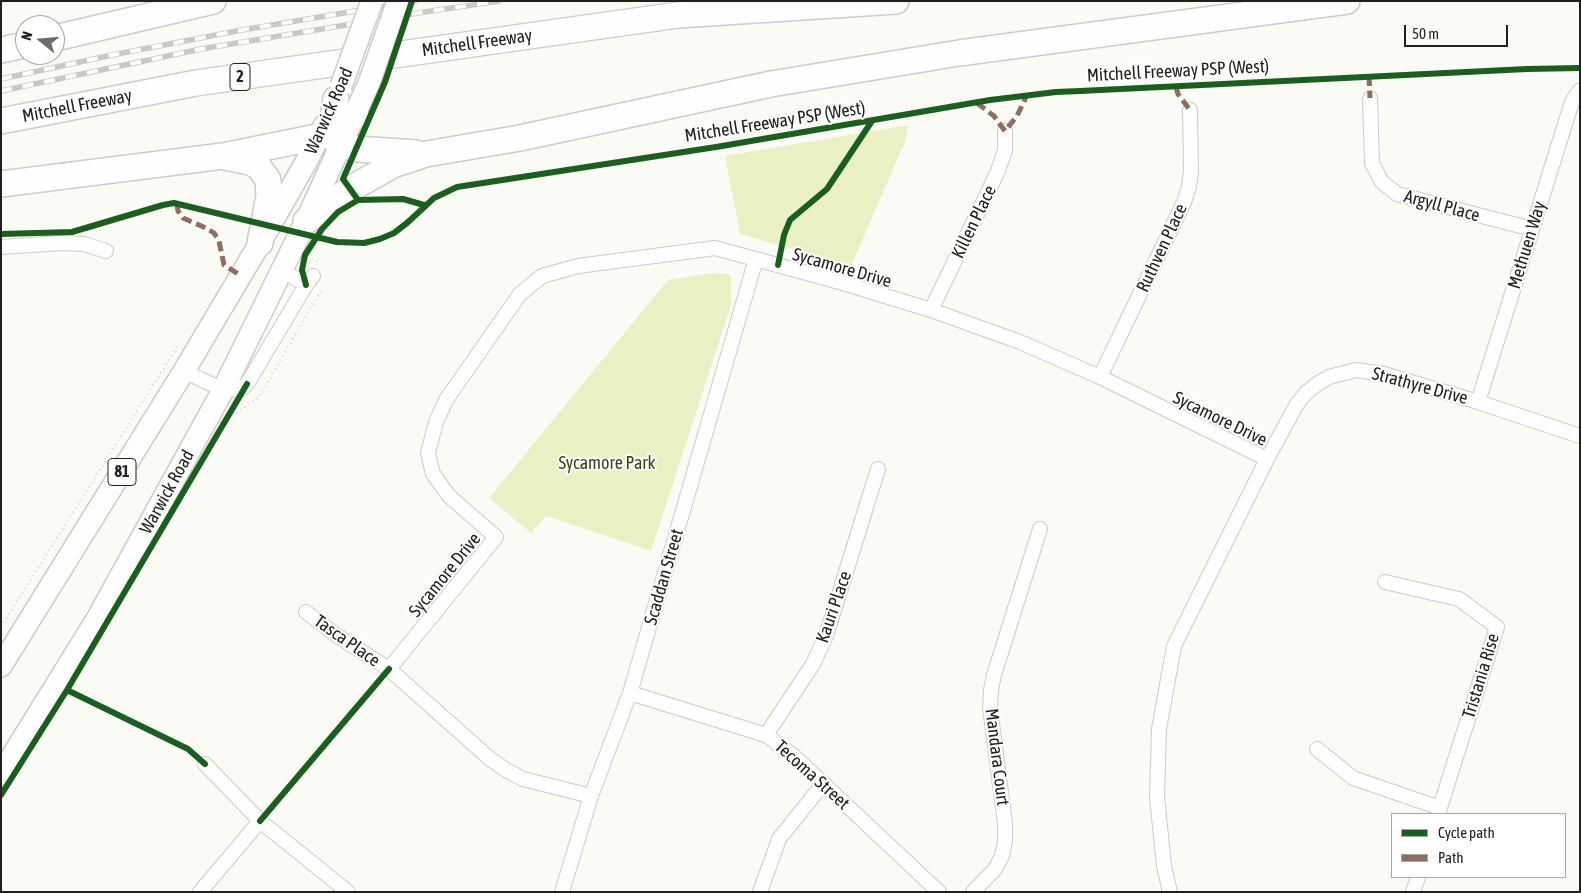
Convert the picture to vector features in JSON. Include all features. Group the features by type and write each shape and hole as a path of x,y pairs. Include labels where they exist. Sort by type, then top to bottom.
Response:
{"highway":[{"path":"65,36 213,1"},
{"name":"Mitchell Freeway","path":"1,120 196,83 668,17 896,1"},
{"path":"306,221 350,189 393,165 426,154 520,138 771,84 959,53 1347,1"},
{"path":"1,50 15,47"},
{"path":"331,139 332,123 339,93"},
{"path":"331,139 356,114"},
{"path":"1,184 223,156 331,139 357,149 426,154"},
{"path":"223,156 250,162 259,167 268,180 269,196 260,243"}],"main road":[{"name":"Warwick Road","path":"339,93 372,1"},
{"name":"Warwick Road","path":"356,114 369,84 398,1"},
{"name":"Warwick Road","path":"1,774 97,620 223,390 306,221 331,139"},
{"name":"Warwick Road","path":"1,666 184,371 260,243 331,139"}],"street":[{"name":"Methuen Way","path":"1478,402 1572,102 1580,90"},
{"name":"Argyll Place","path":"1370,98 1372,163 1382,182 1397,194 1532,230"},
{"name":"Ruthven Place","path":"1100,377 1184,202 1189,187 1191,170 1190,110"},
{"name":"Killen Place","path":"931,310 998,171 1005,150 1005,131"},
{"path":"1,247 68,243 84,244 106,251"},
{"name":"Sycamore Drive","path":"389,669 496,537 448,496 433,474 428,453 436,422 446,400 520,294 542,276 578,266 715,248 843,283 931,310 1020,342 1100,377 1267,459 1174,646 1159,729 1157,797 1164,866 1170,892"},
{"name":"Scaddan Street","path":"562,892 591,796 630,693 756,259"},
{"path":"184,371 223,390 235,391 247,384 310,280 282,270"},
{"name":"Strathyre Drive","path":"1267,459 1297,404 1306,393 1323,381 1342,373 1356,370 1384,374 1478,402 1580,436"},
{"name":"Kauri Place","path":"766,735 813,664 826,636 878,469"},
{"name":"Mandara Court","path":"973,892 995,869 1002,856 1005,841 1005,823 990,708 991,690 1040,528"},
{"name":"Tristania Rise","path":"1385,582 1459,599 1497,627 1439,811"},
{"name":"Tasca Place","path":"306,612 336,635 389,669"},
{"path":"389,669 489,758 506,770 523,779 591,796"},
{"name":"Tecoma Street","path":"630,693 766,735 794,757 939,892"},
{"path":"1317,749 1353,778 1439,811"},
{"path":"205,764 260,821 348,892"},
{"path":"760,892 779,839 823,784"},
{"path":"200,892 260,821"},
{"path":"1413,892 1418,878"}],"path":[{"path":"309,248 304,255 302,270 310,280"},
{"path":"1,627 179,343"},
{"path":"222,428 247,384"}],"green space":[{"path":"908,125 906,139 851,266 740,234 725,156"},
{"name":"Sycamore Park","path":"714,273 731,275 731,305 651,551 546,516 531,533 489,498 668,280"}],"railway":[{"path":"1,79 242,30 415,1"},
{"path":"1,91 201,49 499,1"}],"marked path":[{"path":"1369,76 1370,98"},
{"path":"1176,87 1178,94 1190,110"},
{"path":"977,103 994,116 1005,131 1017,116 1027,95"},
{"path":"177,204 178,211 183,218 214,233 219,241 224,265 240,275"}],"cycle path":[{"path":"358,200 343,179 385,82 412,1"},
{"name":"Mitchell Freeway PSP (West)","path":"1,234 72,232 174,203 337,242 364,243 394,233 434,198 457,187 716,147 990,100 1056,92 1580,68"},
{"name":"Mitchell Freeway PSP (West)","path":"778,265 784,235 790,220 827,189 872,121"},
{"path":"306,285 302,270 305,255 322,229 338,212 358,200 403,199 424,205"},
{"path":"1,795 67,690 247,384"},
{"path":"260,821 389,669"},
{"path":"67,690 188,749 205,764"}]}
